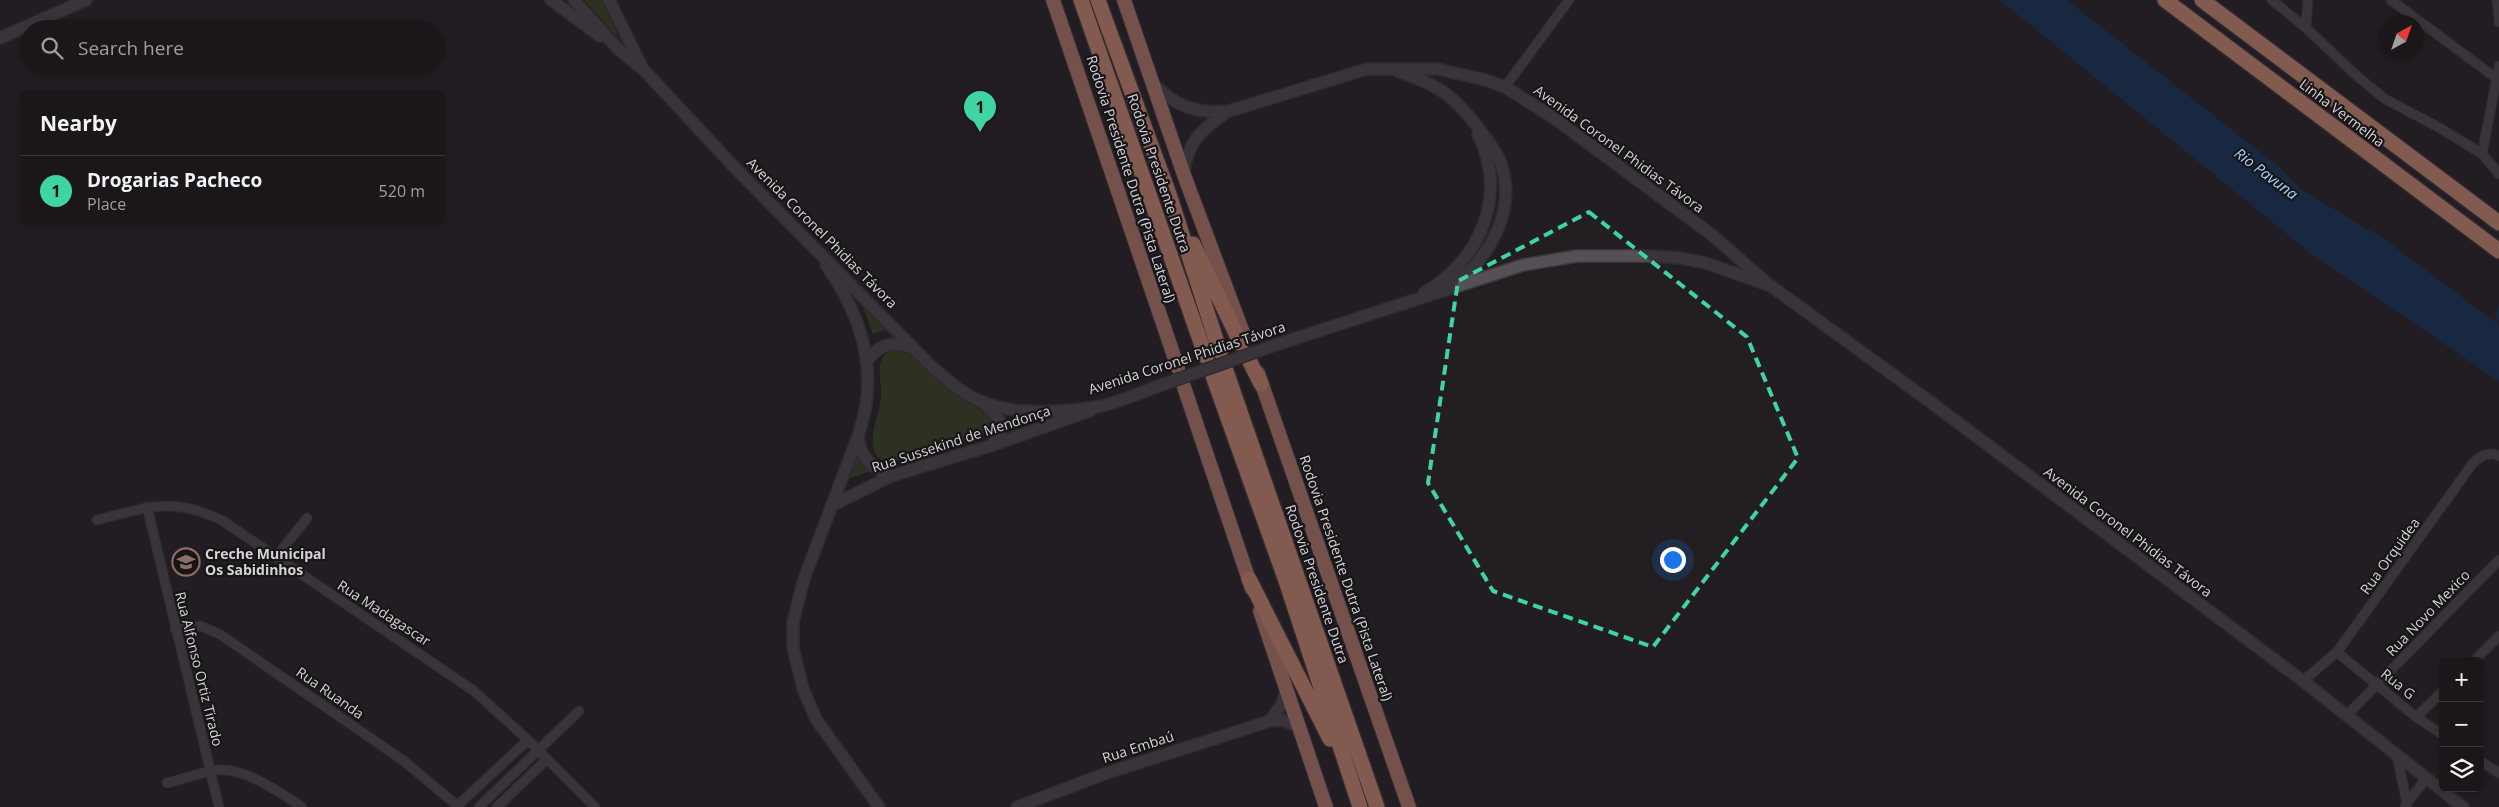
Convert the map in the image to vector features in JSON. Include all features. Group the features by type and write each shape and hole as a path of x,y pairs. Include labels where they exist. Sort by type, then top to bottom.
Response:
{"highway":[{"name":"Rodovia Presidente Dutra (Pista Lateral)","path":"1053,0 1178,368"},
{"name":"Rodovia Presidente Dutra","path":"1081,0 1213,354 1168,194 1098,0"},
{"path":"1124,0 1244,343"},
{"name":"Linha Vermelha","path":"2164,0 2495,248"},
{"name":"Linha Vermelha","path":"2202,0 2498,223"},
{"path":"1168,194 1244,343"},
{"path":"1252,361 1261,384"},
{"name":"Rodovia Presidente Dutra","path":"1360,807 1220,374 1377,807"},
{"name":"Rodovia Presidente Dutra (Pista Lateral)","path":"1261,384 1408,807"},
{"path":"1184,387 1297,726 1326,807"},
{"path":"1249,579 1352,783"}],"street":[{"path":"41,20 86,0"},
{"path":"551,0 618,48"},
{"name":"Avenida Coronel Phidias Távora","path":"574,0 618,48 644,70 737,170 948,381 980,401 1000,407 1056,411 1103,406 1275,345 1536,262 1577,256 1680,258 1706,263 1771,286"},
{"name":"Avenida Coronel Phidias Távora","path":"609,0 644,70"},
{"path":"1505,87 1570,0"},
{"path":"2272,0 2385,99 2440,128 2482,154 2499,174"},
{"path":"2306,28 2308,0"},
{"path":"2391,0 2496,78"},
{"path":"2496,0 2499,22"},
{"path":"0,38 20,29"},
{"path":"2482,154 2499,66"},
{"path":"1388,68 1439,89 1460,105 1493,147 1500,162 1506,188 1504,210 1497,234 1478,263 1457,282 1439,292"},
{"name":"Avenida Coronel Phidias Távora","path":"1152,82 1171,100 1184,108 1207,112 1229,111 1348,74 1388,68 1449,70 1505,87 1554,118 1712,235 1771,286 1922,395 2303,681 2463,807"},
{"name":"Avenida Coronel Phidias Távora","path":"1184,175 1187,153 1194,138 1206,126 1229,111"},
{"path":"1405,303 1442,281 1463,261 1478,239 1487,218 1491,193 1489,170 1482,141 1471,118"},
{"name":"Rua Sussekind de Mendonça","path":"813,245 843,289 862,336 867,361 869,392 866,415 804,580 793,622 793,648 803,689 816,718 879,807"},
{"path":"867,361 885,345 900,344 916,350"},
{"path":"980,401 995,414 1000,422 1000,436 990,446"},
{"name":"Rua Sussekind de Mendonça","path":"832,506 891,476 990,446 1103,406"},
{"path":"858,436 859,448 863,456 875,468 891,476"},
{"name":"Rua Orquidea","path":"2303,681 2337,652 2473,462 2481,456 2490,453 2499,456"},
{"name":"Rua Madagascar","path":"98,520 147,507 169,505 194,509 223,521 474,691 528,740 595,807"},
{"name":"Rua Alfonso Ortiz Tirado","path":"147,507 219,807"},
{"path":"274,556 307,518"},
{"name":"Rua Novo Mexico","path":"2348,715 2499,560"},
{"name":"Rua Ruanda","path":"175,629 190,625 201,626 221,635 404,761 457,807"},
{"path":"2478,657 2499,636"},
{"name":"Rua G","path":"2337,652 2416,717 2439,732"},
{"path":"1270,721 1282,704 1286,690"},
{"path":"2416,717 2439,695"},
{"path":"479,807 539,751 578,711"},
{"name":"Rua Embaú","path":"1017,807 1107,773 1270,721 1283,720 1297,726"},
{"path":"457,807 528,740"},
{"path":"2397,755 2405,805"},
{"path":"497,807 547,759"},
{"path":"2484,763 2499,773"},
{"path":"168,783 210,772 230,771 252,777 302,807"},
{"path":"2405,805 2426,779"}],"highlighted area":[{"path":"1589,212 1747,337 1798,458 1653,647 1493,591 1428,483 1458,281"}],"green space":[{"path":"584,0 602,0 620,40"},
{"path":"859,297 889,328 873,334"},
{"path":"899,346 959,393 995,417 996,428 994,431 887,463 879,458 874,450 873,436 881,396 880,365 887,352"},
{"path":"855,453 862,464 871,471 845,480"}],"water":[{"name":"Rio Pavuna","path":"2000,0 2067,0 2280,168 2300,189 2384,239 2499,325 2499,381 2314,256"}],"waterway":[{"path":"2496,326 2499,307"}],"place":[{"name":"Drogarias Pacheco","path":"980,132"},
{"name":"Creche Municipal Os Sabidinhos","path":"186,562"}]}
